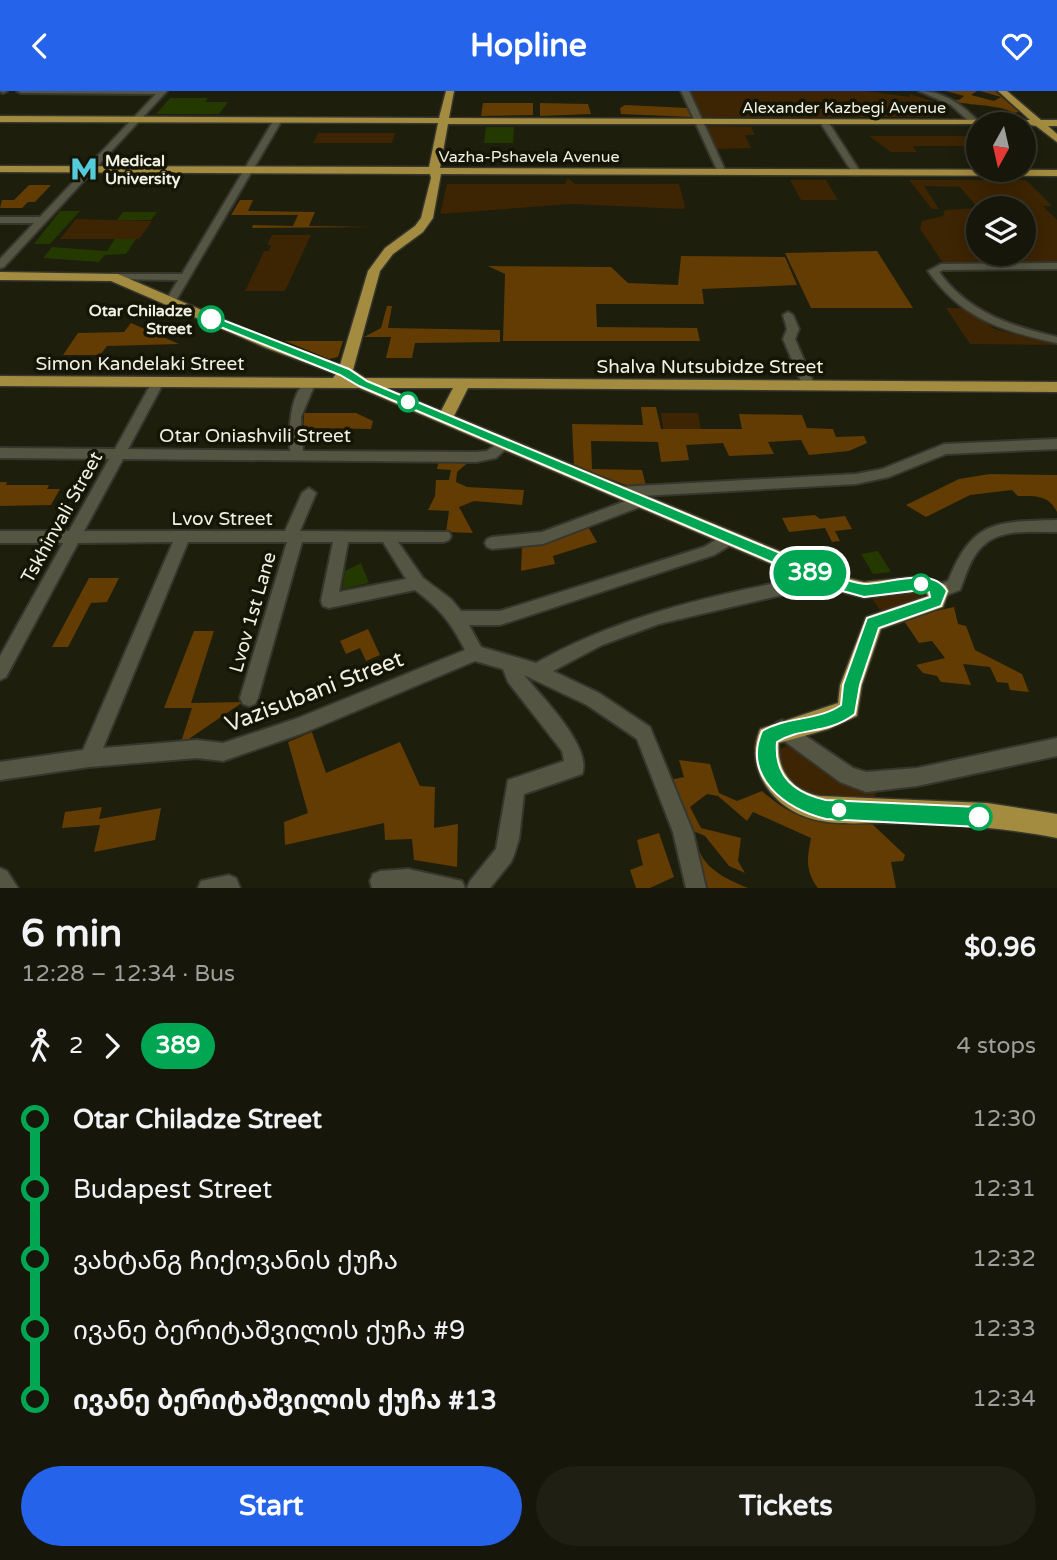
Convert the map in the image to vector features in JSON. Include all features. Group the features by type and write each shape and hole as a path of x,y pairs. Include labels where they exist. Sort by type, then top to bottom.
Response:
{"main road":[{"path":"0,276 113,277 306,359 341,378 374,271 389,251 425,222 436,178 443,121 450,91"},
{"path":"1002,91 1057,139"},
{"name":"Alexander Kazbegi Avenue","path":"0,119 966,123"},
{"name":"Alexander Kazbegi Avenue","path":"1038,123 1057,123"},
{"name":"Vazha-Pshavela Avenue","path":"0,169 1057,173"},
{"path":"267,383 311,373 314,366 306,359"},
{"name":"Simon Kandelaki Street","path":"0,381 309,384 341,378 363,384"},
{"path":"363,384 806,571 864,590 921,584 939,591 940,597 926,607 873,623 851,685 849,709 833,720 782,729 768,737 766,762 777,783 803,804 826,810 963,816 1057,826"},
{"name":"Shalva Nutsubidze Street","path":"363,384 1057,387"},
{"path":"445,418 463,384"}],"street":[{"path":"21,91 162,91"},
{"path":"0,265 162,91"},
{"path":"685,91 696,122 722,172"},
{"path":"923,91 952,102 966,114"},
{"path":"170,302 278,120"},
{"path":"824,123 857,173"},
{"path":"0,220 42,221"},
{"path":"1057,266 941,267 933,271 955,298 989,322 1057,341"},
{"path":"113,277 184,277"},
{"path":"788,316 793,329 789,339 809,386"},
{"name":"Tskhinvali Street","path":"0,672 158,382"},
{"path":"297,454 295,417 309,384"},
{"name":"Otar Oniashvili Street","path":"0,453 476,457 491,456 505,443"},
{"path":"619,492 856,479 884,474 944,449 1057,444"},
{"name":"Lvov 1st Lane","path":"249,698 293,537 309,493"},
{"path":"492,543 543,538 640,501"},
{"path":"939,591 954,585 964,556 978,538 999,528 1057,526"},
{"name":"Lvov Street","path":"0,537 444,536"},
{"path":"341,537 329,601 417,583"},
{"path":"89,758 182,538"},
{"path":"388,538 417,583 445,604 457,618 475,653 537,671 593,699 644,733 682,832 696,888"},
{"path":"457,618 500,618 709,551 729,539"},
{"path":"537,671 582,647 687,607 789,587 802,580 806,571"},
{"name":"Vazisubani Street","path":"0,771 89,758 197,750 223,752 254,743 475,653"},
{"path":"477,888 504,855 509,839 515,787 575,767 570,747 514,676 510,665"},
{"path":"782,729 847,775 866,782 917,777 1057,747"},
{"path":"0,877 8,888"},
{"path":"380,881 408,879 455,888"},
{"path":"208,888 229,885 230,888"}],"shaded area":[{"path":"686,91 865,91 910,97 910,94 936,102 917,103 927,107 936,117 701,117 696,116"},
{"path":"946,91 977,91 971,95 994,101 1001,97 980,91 995,91 1019,112 945,99 959,100 964,96"},
{"path":"483,103 533,103 533,115 481,116"},
{"path":"540,103 588,104 591,114 540,116"},
{"path":"625,105 687,108 691,117 621,114 620,108"},
{"path":"702,126 751,127 755,135 745,135 751,148 717,149 718,152 714,152"},
{"path":"318,133 395,133 392,143 313,143"},
{"path":"869,136 966,136 966,146 913,146 917,152 891,152"},
{"path":"568,178 575,184 679,184 685,206 684,209 571,204 440,214 447,184 565,184"},
{"path":"790,180 826,180 838,200 801,200"},
{"path":"909,180 1028,182 1052,206 1043,206 1057,220 1057,264 1036,264 1036,196 968,196 960,187 924,186 939,209 932,209"},
{"path":"29,185 51,185 35,202 28,202 22,208 0,208 2,200 14,200"},
{"path":"240,200 253,200 248,211 315,212 309,226 370,227 252,228 253,225 293,226 298,215 231,215"},
{"path":"966,209 966,263 943,263 920,229 922,221 943,216 945,210"},
{"path":"76,219 152,221 139,239 60,239"},
{"path":"272,235 311,235 285,291 245,291 264,251 269,251 271,245 267,245"},
{"path":"877,251 913,308 811,308 785,253"},
{"path":"681,256 785,257 797,285 702,289 704,304 596,304 597,327 697,328 700,341 503,341 505,274 488,266 611,267 628,283 678,285"},
{"path":"387,306 392,306 388,328 500,330 500,342 415,343 412,358 386,358 391,337 364,337 381,328"},
{"path":"946,308 963,308 995,329 1057,345 970,344"},
{"path":"131,323 179,344 107,346 100,355 63,355 78,333 124,332"},
{"path":"285,341 343,341 338,357 329,359"},
{"path":"641,407 656,407 661,429 742,429 739,414 802,415 807,428 833,429 836,437 864,436 867,443 849,451 809,455 801,440 768,442 774,454 729,456 723,443 686,445 689,460 661,462 658,442 591,441 592,469 642,470 646,486 632,487 574,466 572,424 643,425"},
{"path":"304,413 356,413 373,421 371,429 310,428 302,451"},
{"path":"661,413 698,413 701,430 663,429"},
{"path":"439,460 471,460 457,472 456,482 467,487 524,490 522,505 474,501 459,507 473,533 446,532 449,511 428,510 435,496 436,480 449,480 451,470 437,469"},
{"path":"990,474 1057,475 1057,512 1046,499 1018,496 1012,490 970,495 926,517 906,505 959,479"},
{"path":"0,482 7,482 6,485 49,485 47,489 60,489 51,505 0,506"},
{"path":"815,515 820,519 845,516 852,529 835,531 840,541 832,542 825,528 789,532 782,518"},
{"path":"587,525 597,542 553,556 555,564 521,571 522,546"},
{"path":"89,578 119,578 107,602 91,603 68,647 52,647"},
{"path":"913,590 923,592 926,600 880,610 869,595"},
{"path":"954,607 958,624 966,626 975,650 1022,674 1029,692 1010,690 1008,683 997,682 990,667 963,664 971,685 941,682 937,676 923,673 916,665 945,658 932,641 919,643 902,618"},
{"path":"368,629 380,655 366,661 360,648 346,654 340,641"},
{"path":"194,631 214,631 191,703 243,702 180,745 192,708 164,708"},
{"path":"312,732 326,773 400,742 420,786 435,787 434,828 458,824 457,867 414,860 412,839 385,840 384,823 285,845 284,822 308,813 288,742"},
{"path":"788,744 857,788 876,789 875,803 819,799 797,788 776,764 780,750"},
{"path":"679,760 710,764 719,793 737,801 762,791 800,816 824,821 870,822 905,855 903,861 891,862 896,888 818,888 808,864 811,838 753,812 747,821 718,796 707,794 690,807 701,828 741,838 738,861 745,873 729,866 705,836 684,827 665,781 684,777"},
{"path":"102,807 99,819 161,808 155,840 94,852 100,825 62,828 65,812"},
{"path":"659,833 674,877 650,888 636,888 630,870 643,865 637,840"},
{"path":"691,843 714,870 748,888 706,888"}],"building":[{"path":"170,98 208,98 205,102 228,102 219,114 156,114"},
{"path":"486,127 514,127 513,143 484,143"},
{"path":"60,211 80,211 50,244 34,244"},
{"path":"123,212 157,212 151,220 117,220"},
{"path":"115,239 136,239 126,254 105,255 99,262 43,258 52,247 107,251"},
{"path":"878,551 891,572 873,574 861,554"},
{"path":"361,563 369,583 342,589 345,571"}],"bus line":[{"name":"389","path":"211,319 306,359 345,372 363,384 837,583 864,590 921,584 934,587 939,591 940,597 926,607 873,623 851,685 849,709 833,720 782,729 768,737 766,762 770,775 790,795 803,804 826,810 979,817"}],"place":[{"name":"Medical University","path":"84,169"},
{"name":"Otar Chiladze Street","path":"211,319"}]}
